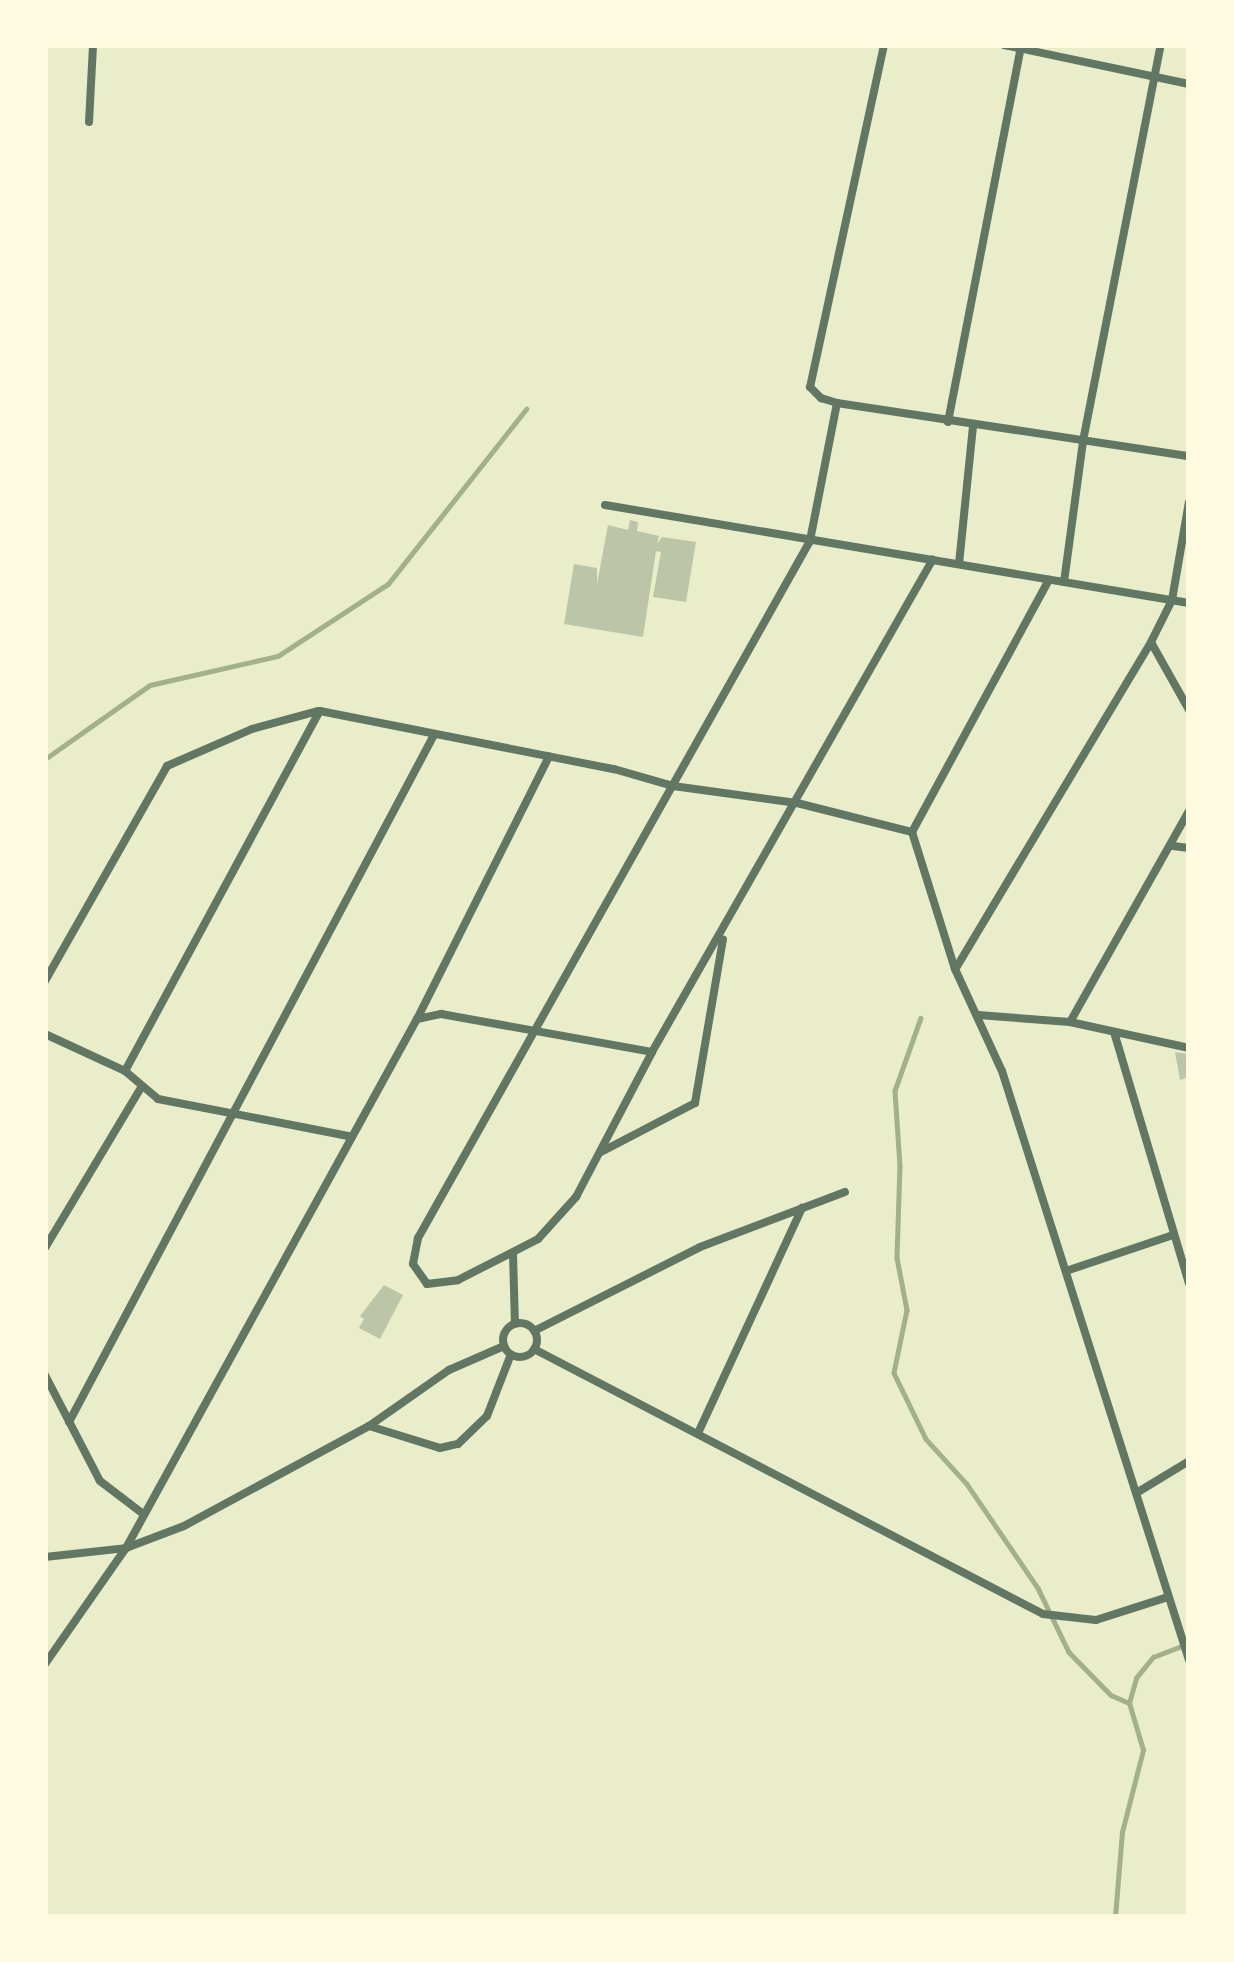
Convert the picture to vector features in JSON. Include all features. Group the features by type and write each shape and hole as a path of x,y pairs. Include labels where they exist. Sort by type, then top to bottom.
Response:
{"street":[{"path":"89,122 93,45"},
{"path":"884,45 808,380 821,398 947,422 1189,457"},
{"path":"1004,45 1189,84"},
{"path":"1064,582 1083,441 1161,45"},
{"path":"947,422 1021,47"},
{"path":"837,403 810,541 418,1238 413,1264 427,1284 439,1286 513,1254 555,1225 932,559"},
{"path":"958,564 973,425"},
{"path":"955,969 976,943 1151,642 1172,600 1189,502"},
{"path":"605,505 1189,603"},
{"path":"1049,580 912,832 955,969 1002,1070 1189,1660"},
{"path":"1151,642 1189,710"},
{"path":"45,981 167,766 252,729 320,711 673,785 797,802 912,832"},
{"path":"125,1071 320,711"},
{"path":"69,1422 434,735"},
{"path":"45,1664 126,1548 417,1019 548,756"},
{"path":"1070,1022 1189,811"},
{"path":"1173,846 1189,848"},
{"path":"600,1152 650,1131 695,1103 724,932"},
{"path":"417,1019 441,1014 652,1052"},
{"path":"977,1015 1070,1022 1189,1048"},
{"path":"1114,1032 1189,1282"},
{"path":"46,1036 125,1071 140,1089 158,1099 234,1118 349,1136"},
{"path":"45,1248 140,1089"},
{"path":"515,1324 534,1330 700,1247 845,1192"},
{"path":"699,1431 803,1207"},
{"path":"1066,1271 1173,1235"},
{"path":"513,1254 515,1324"},
{"path":"369,1426 440,1448 458,1444 488,1415 508,1350 506,1331 515,1324"},
{"path":"533,1349 534,1330"},
{"path":"533,1349 699,1431 1042,1614 1096,1620 1168,1597"},
{"path":"45,1557 126,1548 184,1526 369,1426 448,1370 508,1350 522,1357 533,1349"},
{"path":"45,1375 100,1481 142,1513"},
{"path":"1138,1492 1189,1461"}],"building":[{"path":"630,520 638,522 637,531 659,536 657,544 662,537 696,542 686,602 653,597 661,552 656,551 643,637 564,624 574,564 597,568 597,584 608,525 628,530"},
{"path":"1175,1052 1188,1054 1189,1077 1180,1080"},
{"path":"384,1285 403,1295 380,1339 359,1328 364,1319 360,1316"}],"waterway":[{"path":"45,759 150,685 278,656 388,584 526,409"},
{"path":"921,1018 895,1091 900,1166 897,1258 907,1310 894,1373 926,1439 967,1484 1038,1588 1069,1652 1111,1695 1129,1703"},
{"path":"1115,1917 1122,1832 1143,1750 1129,1703 1136,1678 1153,1657 1189,1643"}]}
